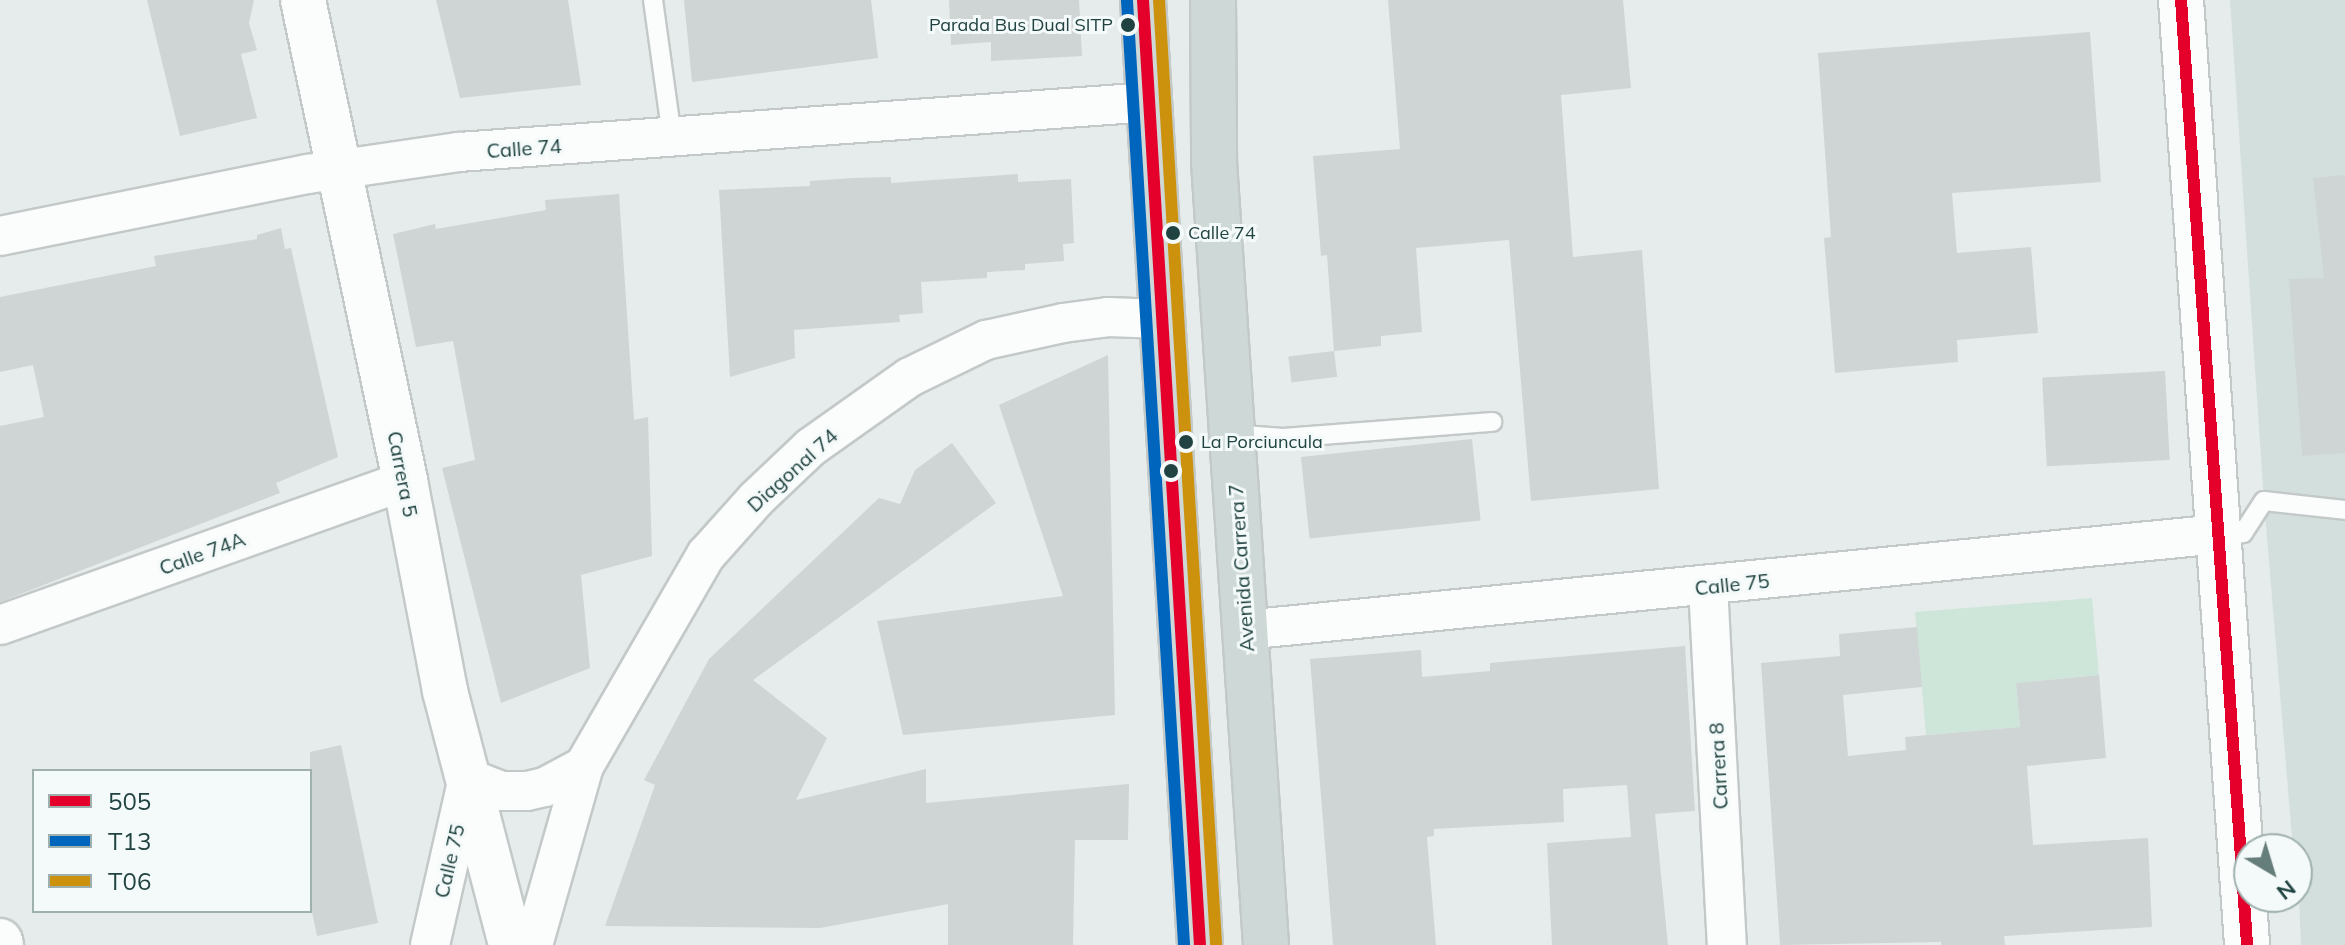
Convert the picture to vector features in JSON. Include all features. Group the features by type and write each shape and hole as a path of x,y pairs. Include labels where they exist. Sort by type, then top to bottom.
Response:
{"main road":[{"path":"1143,0 1200,945"},
{"name":"Avenida Carrera 7","path":"1213,0 1214,162 1266,945"}],"street":[{"name":"Carrera 5","path":"303,0 405,481 445,691 511,945"},
{"path":"2181,0 2247,945"},
{"name":"Calle 74","path":"0,236 339,169 459,152 1149,102"},
{"name":"Diagonal 74","path":"533,945 584,766 706,555 756,499 811,447 910,377 986,340 1108,317 1162,319"},
{"name":"Calle 74A","path":"0,625 405,481"},
{"name":"Calle 75","path":"1244,630 2220,534"},
{"name":"Carrera 8","path":"1708,586 1727,945"},
{"path":"468,778 502,791 527,791 545,787 584,766"},
{"name":"Calle 75","path":"430,945 468,778"}],"lane":[{"path":"653,0 672,137"},
{"path":"1231,434 1283,438 1492,422"},
{"path":"2220,534 2243,533 2264,501 2345,510"}],"shaded area":[{"path":"2230,0 2345,0 2345,945 2301,945 2300,913 2313,913 2313,833 2292,833 2264,501"}],"green space":[{"path":"2092,598 2099,675 2016,683 2020,727 1926,735 1915,612"}],"building":[{"path":"147,0 254,0 249,23 257,50 241,54 257,118 180,136"},
{"path":"436,0 568,0 581,85 460,98"},
{"path":"684,0 871,0 878,58 692,82"},
{"path":"949,0 1079,0 1082,56 991,61 991,42 951,45"},
{"path":"1388,0 1623,0 1631,88 1561,95 1573,257 1642,250 1659,489 1531,501 1509,240 1416,248 1422,332 1381,336 1381,346 1334,351 1327,255 1321,256 1313,156 1400,149"},
{"path":"2090,32 2101,182 1952,193 1957,253 2031,247 2038,333 1957,340 1958,362 1835,373 1824,238 1831,237 1818,53"},
{"path":"1018,174 1018,182 1071,179 1074,243 1063,244 1064,261 1025,264 1025,270 987,272 987,278 921,282 923,313 899,315 900,322 794,330 795,358 730,377 719,190 810,186 810,181 852,178 891,177 891,183"},
{"path":"2345,175 2345,453 2302,456 2289,279 2324,278 2313,178"},
{"path":"619,194 634,420 648,417 652,556 581,575 590,668 501,703 442,468 475,460 453,341 416,347 393,234 435,224 436,229 546,210 545,200"},
{"path":"281,228 285,249 291,248 338,457 276,483 280,493 0,602 0,426 44,417 33,365 0,372 0,297 156,266 154,256 257,239 257,235"},
{"path":"1334,351 1337,377 1292,382 1288,357"},
{"path":"1108,355 1115,715 903,735 877,621 1063,596 999,405"},
{"path":"2165,371 2170,460 2047,466 2042,377"},
{"path":"1472,439 1481,521 1310,539 1301,457"},
{"path":"952,443 996,503 753,680 827,738 796,800 926,769 926,803 1129,784 1128,840 1075,840 1073,945 948,945 948,904 820,928 605,926 655,785 644,780 709,659 879,498 900,504 915,470"},
{"path":"1917,627 1922,687 1843,695 1848,756 1906,750 1905,737 2020,727 2016,683 2099,675 2106,758 2027,766 2033,845 2148,838 2152,927 2004,936 2005,945 1941,945 1941,942 1780,945 1761,663 1840,656 1839,634"},
{"path":"1685,646 1695,811 1655,814 1668,945 1552,945 1547,843 1631,837 1627,785 1563,789 1564,822 1434,829 1434,836 1427,837 1436,945 1333,945 1310,659 1421,650 1422,677 1490,671 1490,663"},
{"path":"341,745 378,923 317,936 312,912 310,752"}],"transit line":[{"name":"505","path":"1143,0 1200,945"},
{"name":"T06","path":"1159,0 1216,944"},
{"name":"505","path":"2181,0 2247,945"},
{"name":"T13","path":"1127,1 1184,945"}],"place":[{"name":"Parada Bus Dual SITP","path":"1128,25"},
{"name":"Calle 74","path":"1173,233"},
{"name":"La Porciuncula","path":"1186,442"}]}
